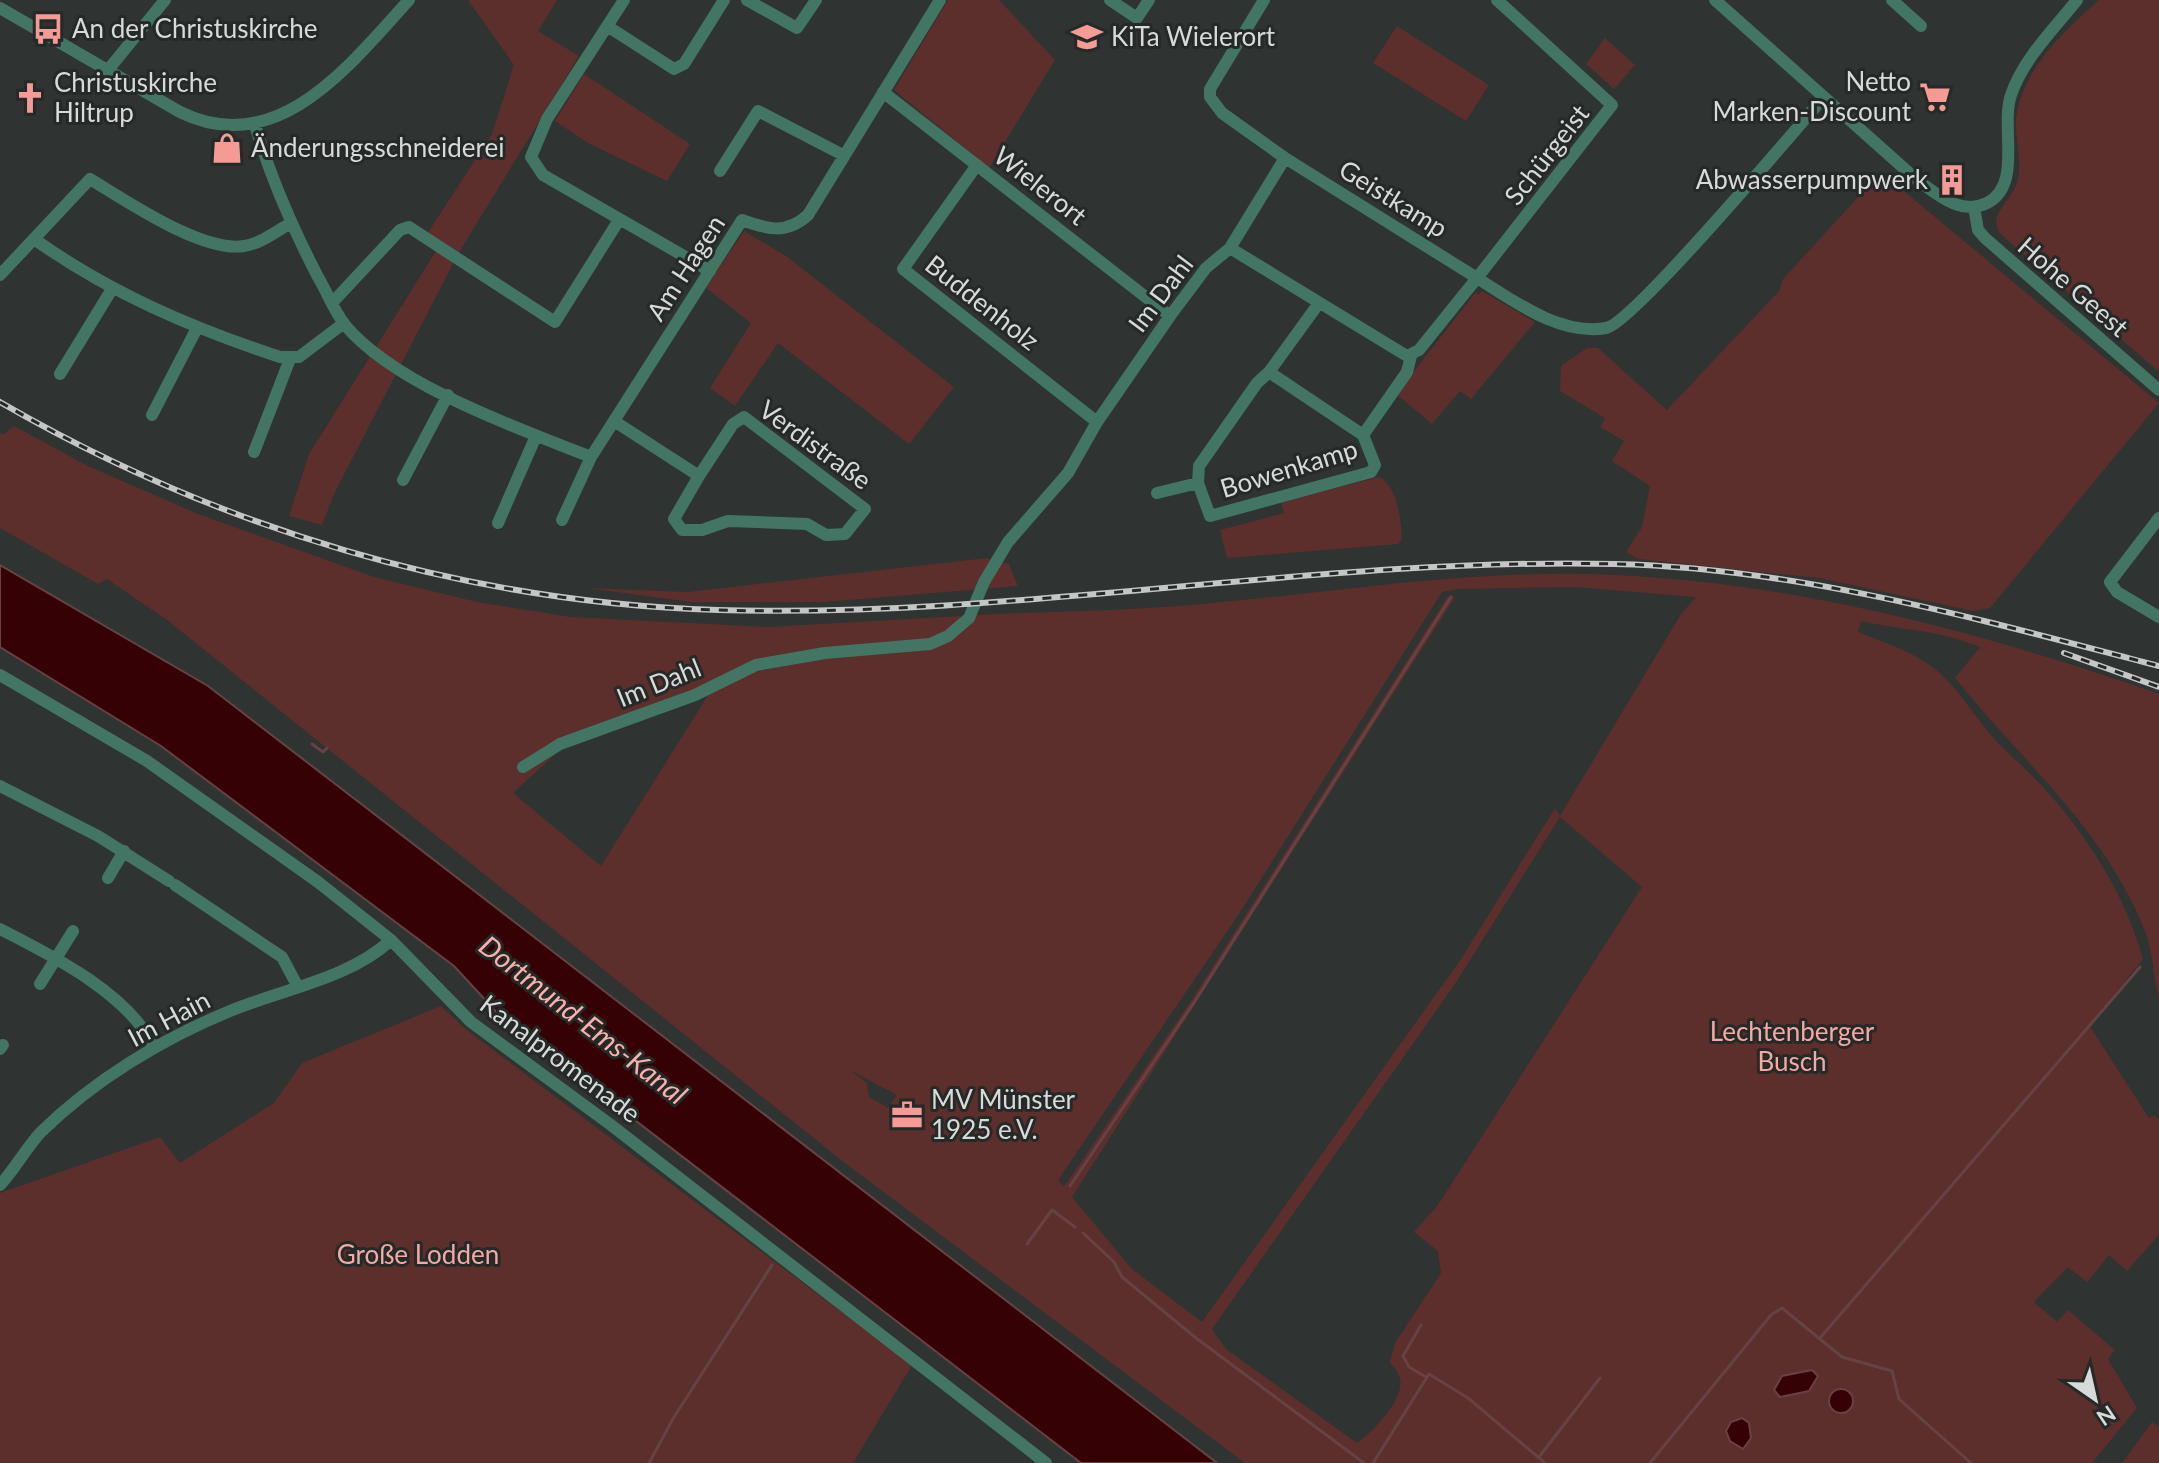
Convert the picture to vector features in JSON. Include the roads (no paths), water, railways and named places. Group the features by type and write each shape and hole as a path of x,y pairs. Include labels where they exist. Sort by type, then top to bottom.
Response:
{"street":[{"path":"108,70 165,0"},
{"path":"0,8 203,123 231,127 255,125 283,115 308,99 360,53 409,0"},
{"path":"624,0 547,119 531,157 543,175 710,271"},
{"path":"607,26 674,69 684,64 724,0"},
{"path":"747,0 797,28 816,0"},
{"name":"Am Hagen","path":"562,520 591,457 742,220 775,230 800,222 940,0"},
{"path":"1110,0 1137,18 1149,0"},
{"name":"Geistkamp","path":"1264,0 1210,89 1210,97 1222,113 1285,158 1477,278"},
{"name":"Schürgeist","path":"1477,278 1612,105 1497,0"},
{"path":"1715,0 1916,179 1952,204 1977,207 1999,195 2005,184 2006,121 2016,83 2077,0"},
{"path":"1892,0 1921,26"},
{"name":"Wielerort","path":"883,92 1170,316"},
{"path":"1411,356 1477,278 1521,306 1554,321 1582,327 1611,327 1626,318 1824,97"},
{"path":"720,171 758,111 843,155"},
{"path":"255,125 289,224 344,323 391,366 536,436 591,457"},
{"path":"1230,248 1285,158"},
{"name":"Buddenholz","path":"977,165 903,269 1097,422"},
{"path":"0,275 90,179 156,217 223,245 245,246 289,224"},
{"name":"Hohe Geest","path":"1977,207 1978,230 1985,238 2159,390"},
{"path":"332,303 400,230 409,227 555,322 619,220"},
{"path":"34,239 112,289 197,328 290,359 314,349 344,323"},
{"name":"Im Dahl","path":"523,767 560,744 695,695 756,665 825,653 930,644 948,636 969,618 984,582 1008,542 1068,473 1097,422 1170,316 1206,268 1230,248 1402,355 1411,356"},
{"path":"60,374 112,289"},
{"name":"Bowenkamp","path":"1269,372 1363,435 1375,465 1371,472 1210,516 1198,483 1199,466 1257,383 1269,372 1319,303"},
{"path":"152,415 197,328"},
{"name":"Bowenkamp","path":"1363,435 1407,372 1411,356"},
{"path":"254,452 290,359"},
{"path":"403,480 448,395"},
{"name":"Verdistraße","path":"744,417 865,509 845,534 826,535 807,524 728,521 702,530 682,530 674,524 674,519 699,476 733,424 744,417"},
{"path":"614,421 699,476"},
{"path":"498,523 536,436"},
{"path":"1157,493 1198,483"},
{"path":"2159,518 2110,582 2117,592 2159,617"},
{"name":"Kanalpromenade","path":"0,675 147,761 224,813 391,940 471,1022 611,1125 1046,1463"},
{"path":"0,786 124,851 282,957 298,987"},
{"path":"108,878 124,851"},
{"path":"0,929 55,958 132,1014 154,1048"},
{"path":"40,984 73,931"},
{"name":"Im Hain","path":"0,1185 39,1134 59,1116 154,1048 232,1010 298,987 372,955 391,940"}],"water":[{"name":"Dortmund-Ems-Kanal","path":"0,565 208,686 1217,1463 1081,1463 502,1018 454,966 161,746 0,647"},
{"path":"1812,1370 1818,1376 1809,1391 1780,1397 1774,1390 1782,1376"},
{"path":"1841,1389 1850,1392 1853,1401 1850,1410 1841,1413 1832,1410 1829,1401 1832,1392"},
{"path":"1742,1418 1749,1423 1751,1438 1743,1449 1730,1441 1726,1431 1731,1422"}],"waterway":[{"path":"1070,1186 1195,1001 1451,597"},
{"path":"312,744 323,752 327,748"},
{"path":"1820,1338 2140,967"},
{"path":"1027,1244 1052,1210 1075,1227"},
{"path":"1083,1233 1114,1262 1122,1277 1196,1338 1364,1463"},
{"path":"649,1463 674,1417 772,1265"},
{"path":"1650,1463 1771,1315 1782,1308 1842,1357 1892,1371 1899,1399 1971,1463"},
{"path":"1421,1325 1403,1356 1409,1367 1426,1377"},
{"path":"1373,1463 1429,1374 1468,1398 1545,1463"},
{"path":"1539,1457 1600,1378"}],"railway":[{"path":"0,402 83,447 169,487 346,551 437,574 530,592 623,604 718,610 942,606 1390,570 1503,564 1615,564 1753,575 1821,586 1890,599 2159,666"},
{"path":"2064,653 2159,687"}],"place":[{"name":"An der Christuskirche","path":"48,29"},
{"name":"KiTa Wielerort","path":"1087,37"},
{"name":"Netto Marken-Discount","path":"1935,97"},
{"name":"Christuskirche Hiltrup","path":"30,98"},
{"name":"Änderungsschneiderei","path":"227,148"},
{"name":"Abwasserpumpwerk","path":"1952,180"},
{"name":"MV Münster 1925 e.V.","path":"907,1115"}],"park label":[{"name":"Lechtenberger Busch","path":"1792,1047"},
{"name":"Große Lodden","path":"418,1255"}]}
